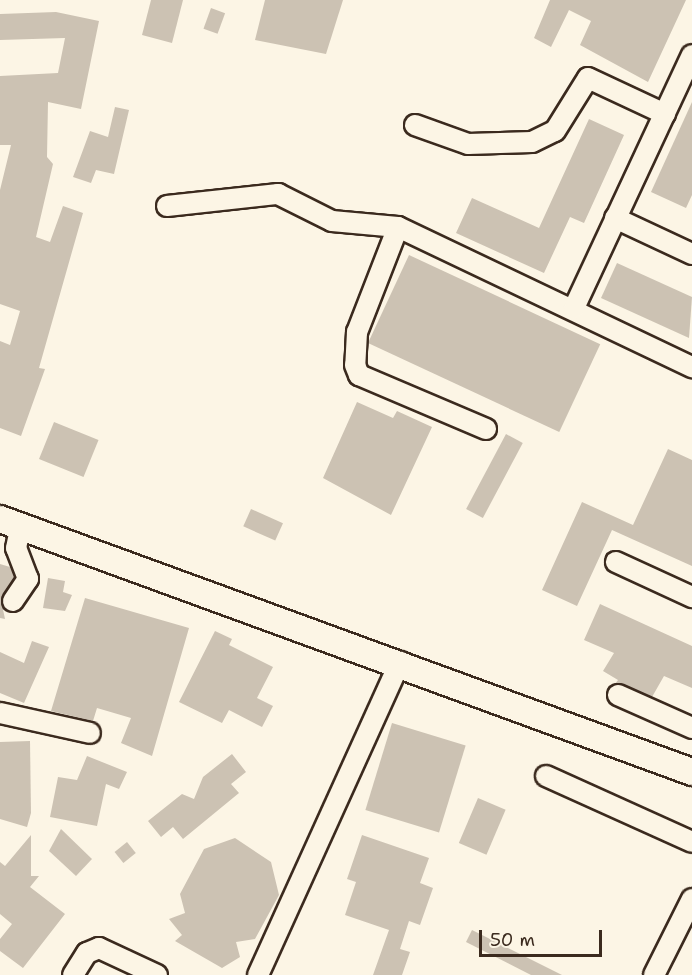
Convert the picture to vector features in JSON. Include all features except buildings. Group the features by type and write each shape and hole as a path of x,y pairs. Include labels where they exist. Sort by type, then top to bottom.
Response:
{"main road":[{"path":"11,522 400,662 692,772"}],"street":[{"path":"574,308 665,114 686,82 692,55"},
{"path":"415,125 468,144 532,142 555,131 588,78 665,114"},
{"path":"167,206 278,194 332,221 398,227 574,308 692,367"},
{"path":"615,218 692,254"},
{"path":"398,227 357,332 355,365 359,375 486,429"},
{"path":"11,522 16,548 28,579 13,601"},
{"path":"616,562 692,597"},
{"path":"258,975 400,662"},
{"path":"618,695 692,728"},
{"path":"0,713 90,734"},
{"path":"546,776 692,842"},
{"path":"654,975 692,899"},
{"path":"73,975 87,953 99,948 157,975"}]}
